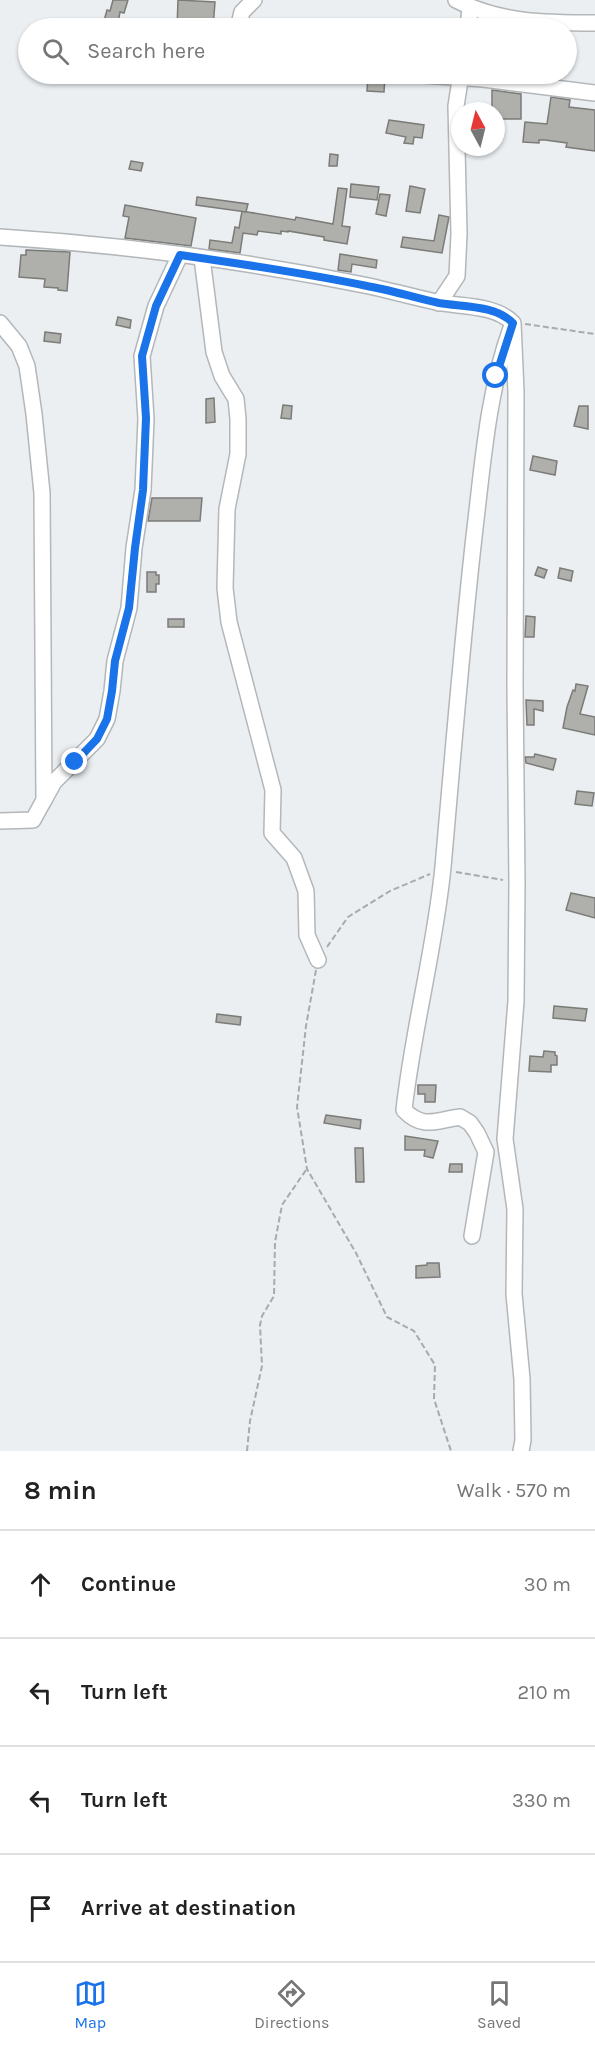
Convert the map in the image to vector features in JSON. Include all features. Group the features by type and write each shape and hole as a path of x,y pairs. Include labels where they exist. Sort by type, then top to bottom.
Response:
{"street":[{"path":"240,18 242,12 254,0"},
{"path":"456,0 471,8 505,18"},
{"path":"470,18 471,8"},
{"path":"577,23 595,23"},
{"path":"439,303 457,276 459,234 456,106 460,84"},
{"path":"528,84 595,93"},
{"path":"0,237 117,246 308,274 439,303 497,312 513,323 516,392 516,1001 505,1139 515,1209 514,1294 522,1380 523,1440 520,1451"},
{"path":"0,821 33,820 54,782 97,739 107,719 115,661 129,608 143,490 146,418 142,356 156,306 180,255"},
{"path":"202,258 214,352 222,376 236,399 238,419 238,454 227,509 225,588 229,622 273,790 272,833 294,858 306,891 307,935 318,960"},
{"path":"0,322 19,346 27,366 42,493 44,800"},
{"path":"472,1236 486,1152 477,1132 470,1123 460,1117 426,1123 416,1120 404,1110 412,1044 425,991 443,870 465,616 484,451 496,376 513,323"}],"path":[{"path":"513,323 595,334"},
{"path":"451,1451 434,1399 435,1365 414,1331 387,1317 356,1253 307,1169 297,1107 306,1026 318,960 348,917 390,891 443,870 517,883"},
{"path":"247,1451 250,1421 262,1366 260,1325 262,1316 274,1296 275,1242 282,1205 307,1169"}],"building":[{"path":"113,0 128,0 124,13 120,12 119,18 105,18 107,10 110,11"},
{"path":"178,0 215,2 214,18 177,18"},
{"path":"367,84 385,84 384,92 367,91"},
{"path":"492,90 521,94 521,119 505,119 505,102 492,102"},
{"path":"551,97 570,100 569,107 595,110 595,151 566,147 567,143 545,140 539,140 539,143 523,142 525,122 547,124"},
{"path":"389,120 424,125 422,138 414,137 413,144 404,143 406,137 386,133"},
{"path":"330,154 338,155 337,166 329,166"},
{"path":"131,161 143,163 141,171 129,169"},
{"path":"351,184 379,187 377,200 350,197"},
{"path":"410,186 425,189 420,213 406,211"},
{"path":"338,188 347,189 342,226 350,227 347,244 324,240 324,237 288,231 281,231 281,234 258,231 257,235 243,233 240,253 209,249 210,240 232,243 235,227 239,228 242,211 333,224"},
{"path":"380,194 390,195 386,216 376,214"},
{"path":"197,197 248,204 246,212 196,205"},
{"path":"125,205 196,218 191,246 125,238 129,217 123,216"},
{"path":"439,215 449,217 442,253 401,247 403,237 434,241"},
{"path":"26,250 70,252 67,291 44,287 45,279 19,277 21,255 26,255"},
{"path":"340,254 377,260 376,268 352,264 351,272 338,270"},
{"path":"118,317 131,320 130,328 116,325"},
{"path":"45,332 61,334 60,343 44,341"},
{"path":"214,398 215,422 206,423 206,399"},
{"path":"283,405 292,406 291,419 281,418"},
{"path":"579,406 588,406 588,429 574,426"},
{"path":"533,456 557,461 555,475 530,470"},
{"path":"152,498 202,498 200,521 148,521"},
{"path":"538,567 547,570 544,578 535,575"},
{"path":"560,568 573,571 571,581 558,578"},
{"path":"147,572 156,572 156,575 159,575 156,592 147,592"},
{"path":"526,616 535,617 534,637 525,637"},
{"path":"168,619 184,619 184,627 168,627"},
{"path":"576,684 588,686 580,714 595,717 595,735 563,728 567,707"},
{"path":"526,700 543,701 543,711 534,709 534,725 527,725"},
{"path":"535,754 556,759 553,770 526,763 525,757 534,757"},
{"path":"577,791 594,793 592,806 575,804"},
{"path":"571,893 595,898 595,918 566,910"},
{"path":"554,1006 587,1009 585,1021 553,1018"},
{"path":"217,1014 241,1017 240,1025 216,1022"},
{"path":"544,1051 555,1052 557,1065 551,1065 551,1072 529,1071 530,1056 543,1057"},
{"path":"418,1085 436,1085 435,1102 425,1102 425,1094 418,1094"},
{"path":"326,1115 361,1120 360,1129 324,1123"},
{"path":"405,1136 438,1141 433,1158 424,1156 425,1150 405,1150"},
{"path":"355,1148 363,1148 364,1182 356,1182"},
{"path":"450,1164 462,1164 462,1172 449,1172"},
{"path":"427,1263 439,1263 440,1277 416,1278 416,1266 427,1265"}],"route":[{"path":"75,762 97,739 107,719 115,661 129,608 143,490 146,418 142,356 156,306 180,255 297,272 370,286 439,303 497,312 513,323 496,376"}]}
